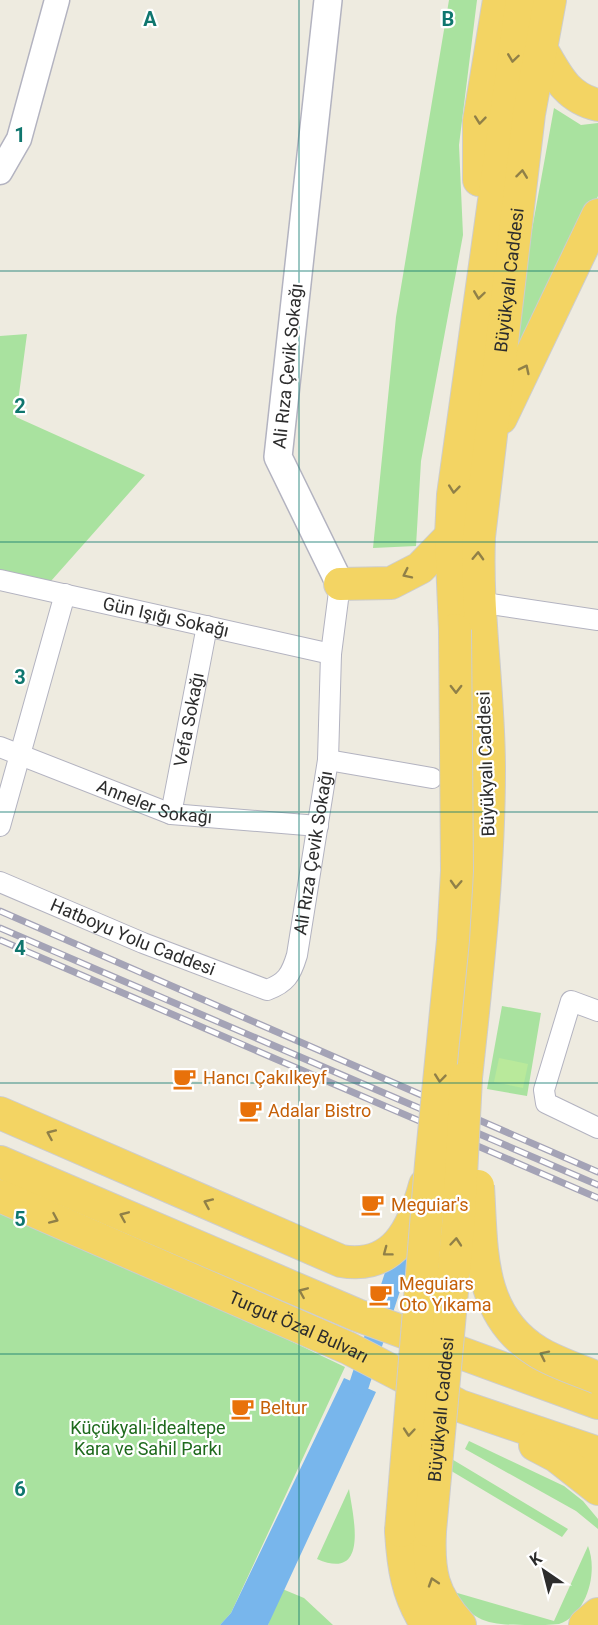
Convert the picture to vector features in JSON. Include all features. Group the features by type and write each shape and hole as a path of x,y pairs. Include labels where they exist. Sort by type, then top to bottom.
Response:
{"highway":[{"path":"487,237 479,184 479,121 499,0"},
{"name":"Büyükyalı Caddesi","path":"416,1531 459,1215 466,1078 489,856 489,766 451,536 463,409 522,0"},
{"name":"Büyükyalı Caddesi","path":"430,1164 451,962 468,633 477,590 480,525 529,114 550,0"},
{"path":"542,50 568,92 584,102 598,105"},
{"path":"490,440 598,215"},
{"path":"340,584 391,583 420,568 451,536"},
{"path":"466,1078 474,1145 482,1262 489,1293 513,1330 535,1350 598,1378"},
{"path":"0,1113 341,1262 358,1264 374,1261 389,1253 404,1235 417,1213 430,1164"},
{"name":"Turgut Özal Bulvarı","path":"0,1162 357,1315 598,1402"},
{"path":"427,1625 417,1611 408,1586 416,1531 430,1164"},
{"name":"Turgut Özal Bulvarı","path":"0,1196 348,1348 460,1406 598,1453"},
{"path":"460,1406 556,1456 598,1490"},
{"path":"416,1531 439,1598 460,1625"},
{"path":"585,1625 598,1614"}],"main road":[{"name":"Ali Rıza Çevik Sokağı","path":"328,0 278,457 340,584"}],"street":[{"path":"0,172 19,139 57,0"},
{"name":"Gün Işığı Sokağı","path":"0,580 331,654"},
{"name":"Ali Rıza Çevik Sokağı","path":"267,990 281,985 291,974 318,826 328,760 331,654 340,584"},
{"path":"477,590 491,604 598,620"},
{"path":"0,826 65,594"},
{"name":"Vefa Sokağı","path":"171,814 207,626"},
{"name":"Anneler Sokağı","path":"0,747 171,814 318,826"},
{"path":"328,760 432,778"},
{"name":"Hatboyu Yolu Caddesi","path":"0,882 143,943 267,990"},
{"path":"598,1011 571,1001 544,1090 546,1103 598,1128"}],"green space":[{"path":"449,0 477,0 459,145 463,235 421,461 416,546 373,548 396,317"},
{"path":"554,108 581,125 598,123 598,196 502,395"},
{"path":"27,334 16,417 145,475 51,581 0,570 0,336"},
{"path":"502,1006 541,1013 527,1096 487,1089"},
{"path":"499,1058 528,1064 523,1088 494,1082"},
{"name":"Küçükyalı-İdealtepe Kara ve Sahil Parkı","path":"0,1209 188,1292 345,1367 231,1613 220,1625 0,1625"},
{"path":"469,1441 564,1486 583,1501 598,1519 598,1529 576,1511 465,1449"},
{"path":"450,1458 568,1529 562,1537 448,1469"},
{"path":"349,1489 355,1529 351,1554 345,1562 334,1564 317,1559"},
{"path":"588,1546 592,1567 584,1602 569,1619 559,1624 506,1624 486,1621 469,1611 454,1592 554,1621"},
{"path":"280,1588 304,1598 333,1625 268,1625"}],"water":[{"path":"344,1378 376,1392 268,1625 220,1625 231,1613"}],"waterway":[{"path":"359,1385 407,1237"}],"railway":[{"path":"0,911 598,1172"},
{"path":"0,928 598,1185"},
{"path":"0,940 598,1198"}],"place":[{"name":"Hancı Çakılkeyf","path":"185,1078"},
{"name":"Adalar Bistro","path":"250,1111"},
{"name":"Meguiar's","path":"373,1205"},
{"name":"Meguiars Oto Yıkama","path":"381,1294"},
{"name":"Beltur","path":"242,1408"}]}
